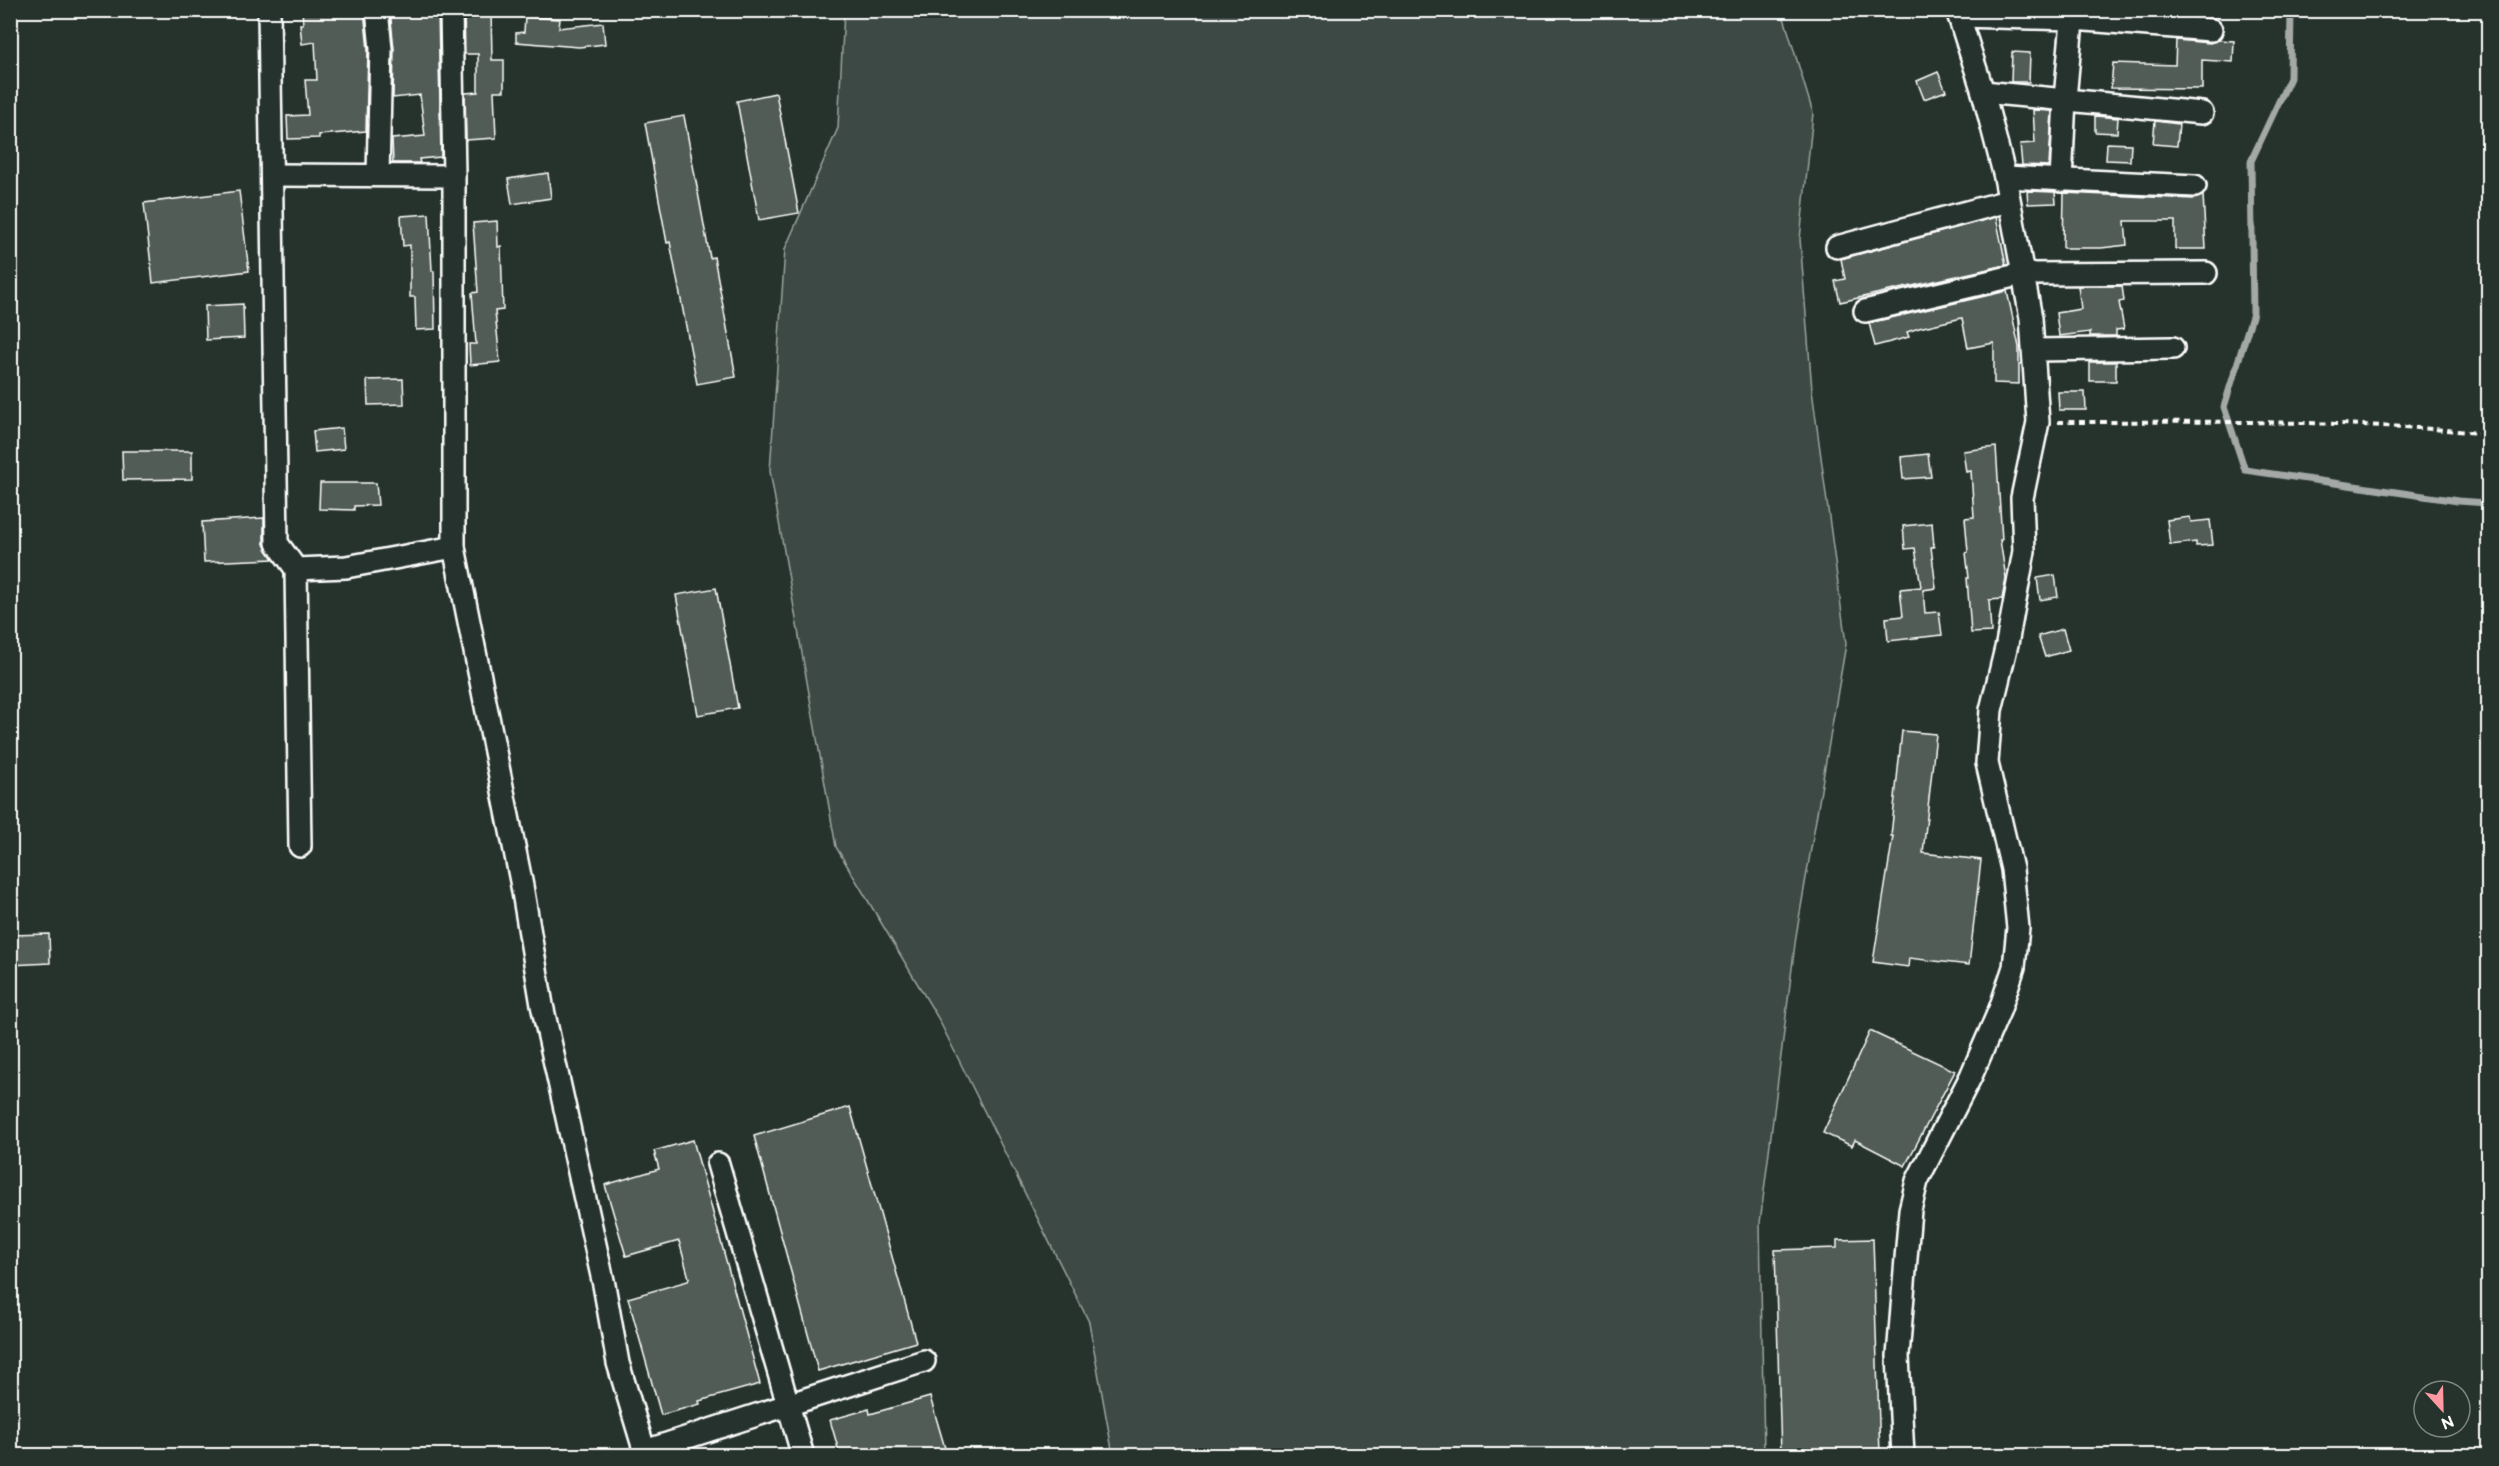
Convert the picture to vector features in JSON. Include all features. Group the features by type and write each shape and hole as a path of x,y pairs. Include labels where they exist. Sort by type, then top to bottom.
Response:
{"street":[{"path":"269,10 277,543 296,569 300,846"},
{"path":"377,10 381,49 378,175"},
{"path":"452,10 454,547 522,886 542,1005 604,1285 618,1363 646,1453 924,1361"},
{"path":"1903,1455 1898,1356 1910,1210 1917,1181 1971,1076 2000,1009 2014,967 2018,928 2012,869 1987,763 1990,711 2007,644 2024,551 2022,498 2038,422 2035,350 2031,318 2005,177 1983,92 1958,13 2073,15 2211,30"},
{"path":"2061,181 2064,99 2073,15"},
{"path":"1983,92 2202,113"},
{"path":"273,175 454,176"},
{"path":"2005,177 2195,186"},
{"path":"1837,247 2008,201"},
{"path":"1864,311 2022,273 2206,273"},
{"path":"2035,350 2173,348"},
{"path":"296,569 346,567 454,547"},
{"path":"718,1164 803,1455"}],"path":[{"path":"2038,422 2215,422 2445,429 2488,434"}],"shaded area":[{"path":"844,11 1782,11 1813,113 1800,239 1812,390 1846,644 1796,936 1760,1223 1764,1455 1113,1455 1089,1322 938,1018 836,847 770,471 785,249 838,128"}],"building":[{"path":"302,10 364,10 368,50 366,131 319,135 319,138 288,139 287,116 308,115 305,80 317,80 315,42 302,44 300,24 303,24"},
{"path":"390,10 438,10 441,157 419,159 420,163 393,163 392,139 425,136 420,95 393,98 394,49"},
{"path":"464,10 491,10 492,60 504,60 504,91 494,91 496,138 466,140 465,93 478,92 478,54 465,54"},
{"path":"525,17 560,19 559,28 603,23 605,44 579,47 516,42 516,33 524,32"},
{"path":"2176,40 2210,43 2219,40 2234,41 2233,62 2202,60 2202,89 2111,88 2113,63 2175,65"},
{"path":"2012,52 2030,53 2029,82 2011,82"},
{"path":"1938,72 1946,91 1924,99 1917,81"},
{"path":"776,93 799,213 759,220 737,101"},
{"path":"2033,110 2052,111 2049,166 2022,165 2020,144 2035,143"},
{"path":"684,116 710,258 714,257 736,377 697,384 670,242 667,243 645,123"},
{"path":"2095,116 2118,118 2117,133 2095,132"},
{"path":"2155,121 2179,124 2177,146 2153,144"},
{"path":"2107,143 2131,144 2130,161 2106,160"},
{"path":"548,173 551,198 512,204 508,179"},
{"path":"239,191 249,271 153,283 144,203"},
{"path":"2027,191 2055,192 2056,203 2028,204"},
{"path":"2064,193 2194,199 2203,195 2206,249 2175,249 2175,221 2125,221 2127,245 2063,248"},
{"path":"429,214 432,271 434,271 435,329 416,330 415,297 410,297 410,245 403,246 401,216"},
{"path":"1996,217 2006,265 1840,302 1835,281 1845,279 1841,259"},
{"path":"497,221 498,247 501,246 503,310 495,311 500,362 470,365 469,344 476,344 472,293 478,292 473,223"},
{"path":"2078,286 2122,286 2124,301 2119,302 2124,329 2116,330 2116,336 2090,336 2090,332 2059,336 2056,313 2081,309"},
{"path":"2007,291 2019,347 2019,384 1994,383 1994,343 1968,348 1962,318 1919,328 1907,332 1909,337 1875,346 1869,323"},
{"path":"243,304 244,338 206,340 205,306"},
{"path":"2090,362 2116,362 2116,381 2090,381"},
{"path":"403,379 404,404 368,405 367,380"},
{"path":"2058,392 2085,392 2086,410 2059,410"},
{"path":"342,428 344,449 315,452 313,431"},
{"path":"1996,447 2002,540 2000,540 2006,578 2002,599 1989,600 1991,632 1971,633 1965,518 1974,517 1971,471 1966,472 1963,451"},
{"path":"122,451 192,451 192,479 123,480"},
{"path":"1928,454 1931,477 1903,479 1901,457"},
{"path":"320,483 376,483 378,505 354,506 354,510 319,509"},
{"path":"2190,517 2191,522 2210,520 2213,545 2196,546 2196,542 2170,545 2167,520"},
{"path":"264,518 264,544 273,559 204,562 202,522"},
{"path":"1932,523 1934,547 1931,547 1936,588 1923,590 1925,613 1939,612 1942,635 1888,641 1886,618 1903,616 1900,589 1921,587 1915,548 1905,549 1903,526"},
{"path":"2055,575 2058,597 2040,600 2037,578"},
{"path":"716,588 738,708 698,715 676,595"},
{"path":"2063,629 2069,650 2045,657 2038,636"},
{"path":"1902,731 1936,734 1923,853 1981,860 1969,965 1909,958 1908,967 1873,962 1893,836 1891,836"},
{"path":"49,934 50,963 10,965 10,935"},
{"path":"1870,1031 1955,1071 1905,1166 1855,1140 1852,1146 1823,1133"},
{"path":"850,1107 916,1342 818,1371 754,1136"},
{"path":"693,1140 760,1384 699,1401 700,1404 661,1415 628,1298 688,1281 689,1278 679,1241 626,1256 605,1185 659,1169 654,1151"},
{"path":"1873,1239 1880,1455 1781,1455 1775,1250 1837,1248 1837,1240"},
{"path":"930,1397 947,1455 840,1455 830,1420 869,1409 870,1414"}],"waterway":[{"path":"2291,10 2290,78 2251,161 2253,313 2224,407 2245,470 2458,501 2488,503"}]}
